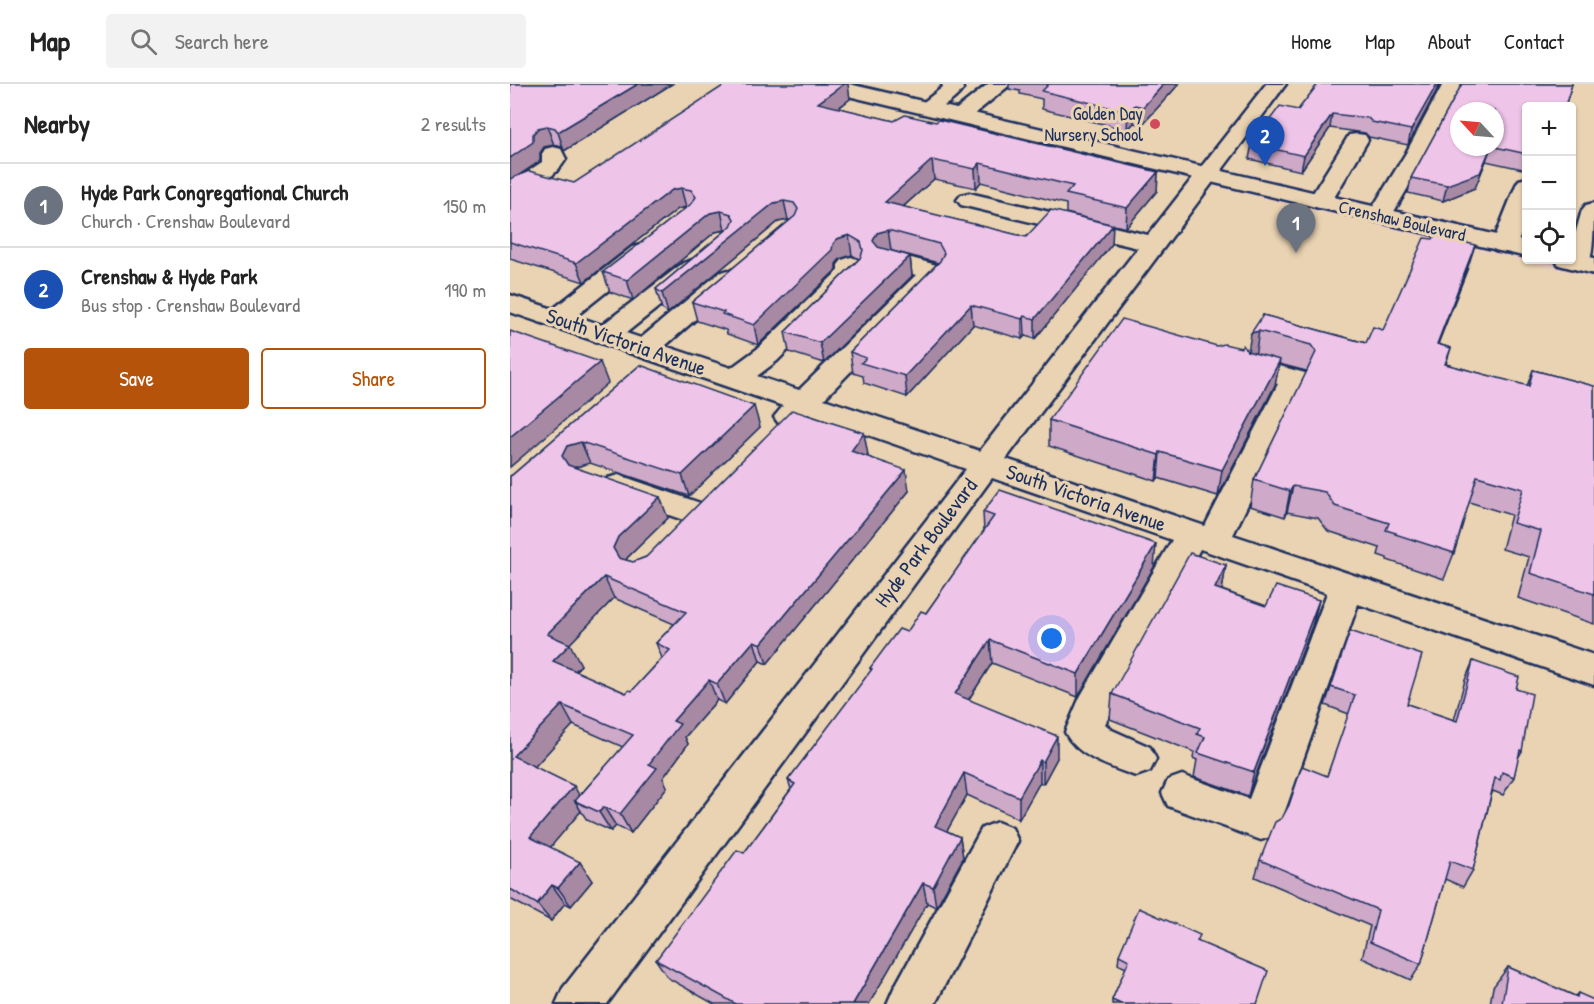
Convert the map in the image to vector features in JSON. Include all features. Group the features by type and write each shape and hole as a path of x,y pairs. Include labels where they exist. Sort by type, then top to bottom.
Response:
{"street":[{"name":"Crenshaw Boulevard","path":"823,84 1516,247"},
{"path":"926,108 953,89 952,84"},
{"path":"960,116 1001,84"},
{"name":"Hyde Park Boulevard","path":"579,1004 986,464 1105,330 1154,244 1276,84"},
{"path":"1380,216 1417,153 1453,84"},
{"path":"1320,201 1358,140"},
{"path":"510,193 551,166 555,159 553,154"},
{"path":"969,200 1154,244"},
{"path":"1580,262 1590,200"},
{"path":"1516,247 1523,210"},
{"path":"556,319 659,237"},
{"path":"606,336 709,254"},
{"path":"765,441 931,274 931,271 890,259"},
{"path":"735,379 767,355 843,281 851,273 851,265"},
{"path":"633,379 654,352 743,266"},
{"name":"South Victoria Avenue","path":"510,303 1594,670"},
{"path":"1136,759 1098,742 1084,732 1088,715 1115,672 1176,559 1203,537 1296,379 1254,368"},
{"path":"589,476 695,513"},
{"path":"672,537 719,489"},
{"path":"1182,793 1261,822 1347,586"},
{"path":"909,1004 997,841"}],"shaded area":[{"path":"787,84 859,84 1522,237 1522,261"},
{"path":"1576,250 1594,254 1594,278 1536,264 1576,264"}],"building":[{"path":"510,84 638,84 558,132 555,128 547,126 538,128 533,134 533,142 510,158"},
{"path":"726,84 844,84 818,103 894,121 905,115 936,122 939,120 1158,172 1127,208 1066,194 1073,186 980,163 975,169 932,160 885,202 1026,237 1051,210 1113,225 1035,319 1024,316 1022,319 971,305 905,376 861,363 866,358 850,352 940,261 944,253 939,244 888,230 877,233 873,241 878,247 910,256 820,343 785,332 861,257 863,250 861,242 849,235 837,239 832,250 754,325 692,302 795,216 798,209 794,203 784,201 774,203 662,293 656,289 731,226 734,219 731,214 721,211 710,213 627,280 603,272 691,204 696,197 691,190 681,188 672,190 576,263 510,242 510,179 529,171 574,183"},
{"path":"1049,84 1164,84 1143,107 1135,105 1128,112 1042,91"},
{"path":"1318,84 1437,84 1411,130 1372,122 1368,118 1332,114 1304,156 1252,144 1280,106 1298,110"},
{"path":"1462,84 1572,84 1566,102 1522,102 1522,153 1504,149 1504,102 1452,102"},
{"path":"1450,106 1450,156 1487,156 1480,173 1447,185 1411,178"},
{"path":"1435,235 1475,245 1437,344 1451,348 1445,364 1529,386 1533,370 1594,386 1594,594 1530,573 1541,531 1513,523 1523,489 1477,476 1454,553 1386,530 1389,523 1335,506 1325,492 1293,486 1290,491 1254,480 1316,352 1311,345 1259,331 1251,333 1263,315 1366,343 1373,327 1383,330 1424,238 1433,239"},
{"path":"1122,319 1217,346 1224,344 1241,348 1243,345 1247,351 1280,360 1222,470 1160,452 1159,455 1049,420"},
{"path":"510,331 600,362 510,437"},
{"path":"640,365 754,406 682,475 581,442 567,446 562,456 568,465 660,497 618,537 613,548 619,558 633,562 646,557 792,410 864,433 851,451 906,470 761,644 754,641 717,684 709,680 673,721 680,724 649,764 657,768 620,814 604,807 599,812 575,801 633,735 562,705 513,756 574,786 530,837 580,862 558,888 552,885 537,904 510,889 510,476","holes":["604,577 686,612 656,643 670,650 632,691 629,690 626,693 553,661 570,644 547,634"]},
{"path":"1000,490 1156,544 1078,674 990,640 955,694 1057,736 1043,762 1040,760 1019,797 964,773 935,826 960,837 933,887 923,883 853,1004 736,1004 656,960 737,850 744,853 795,784 788,780 872,669 870,668 899,629 907,632 921,611 926,613 994,516 983,512"},
{"path":"1190,553 1226,565 1215,588 1266,606 1276,586 1319,600 1254,772 1198,753 1205,737 1197,734 1200,728 1112,694"},
{"path":"1350,631 1422,655 1407,704 1457,721 1473,661 1519,677 1516,689 1532,694 1522,751 1520,750 1514,777 1502,772 1500,780 1495,778 1473,870 1450,861 1421,964 1370,942 1378,910 1260,860 1275,822 1282,818 1289,805 1302,766 1327,776 1355,695 1331,687"},
{"path":"1139,908 1200,935 1197,941 1268,971 1257,1004 1121,1004 1112,1000 1129,960 1119,955"},
{"path":"1508,967 1577,997 1578,993 1594,1000 1594,1004 1502,1004"}],"place":[{"name":"Golden Day Nursery School","path":"1155,124"},
{"name":"Crenshaw & Hyde Park","path":"1265,166"},
{"name":"Hyde Park Congregational Church","path":"1296,253"}]}
